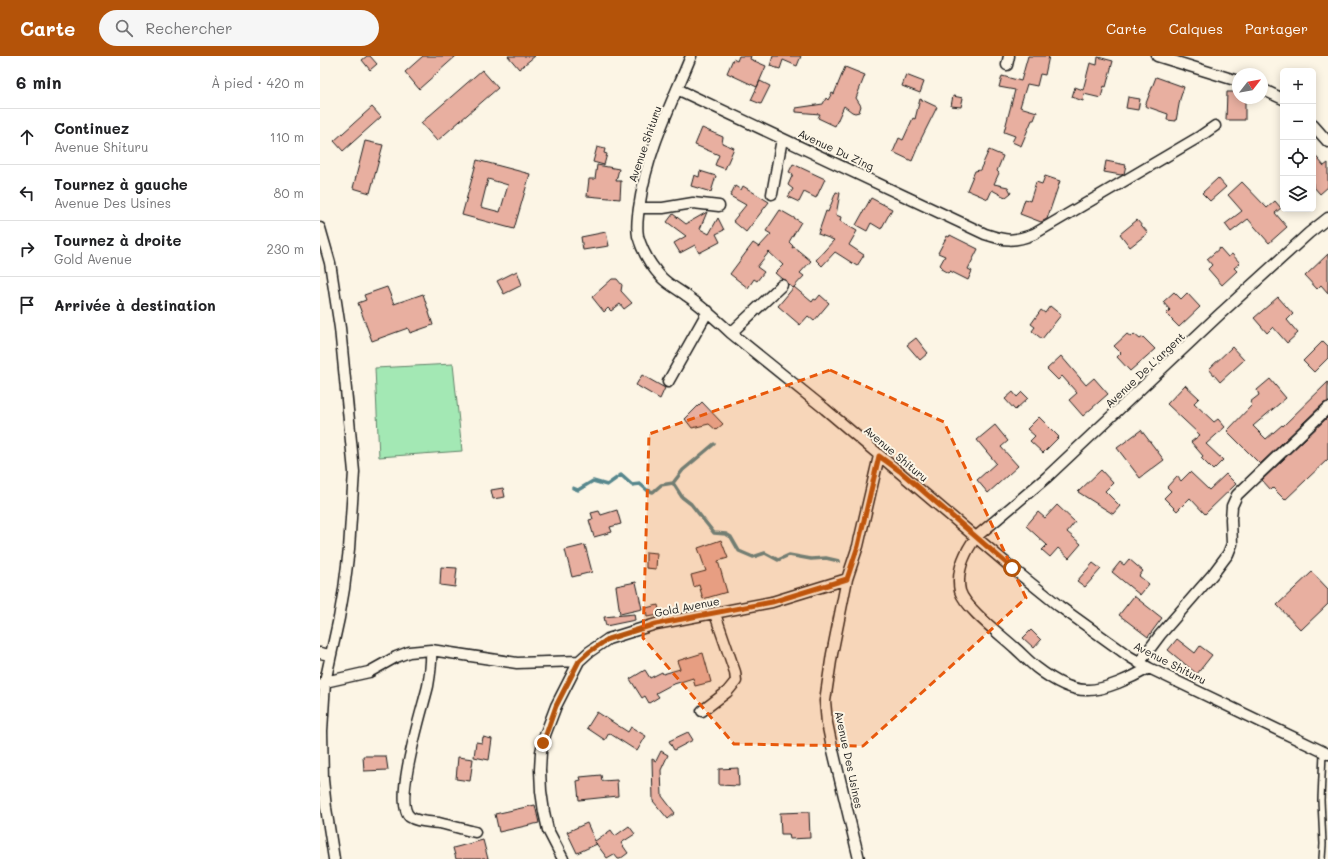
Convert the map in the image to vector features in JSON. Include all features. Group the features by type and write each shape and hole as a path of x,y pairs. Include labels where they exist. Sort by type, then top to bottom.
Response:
{"street":[{"name":"Avenue Shituru","path":"691,56 657,137 641,189 637,220 638,236 644,250 653,267 663,279 708,311 731,333 825,409 1059,606 1130,658 1325,753"},
{"path":"1157,56 1232,79"},
{"name":"Avenue Du Zing","path":"677,90 985,234 1013,240 1022,239 1034,234 1199,137 1215,126"},
{"path":"1268,92 1280,98"},
{"path":"1316,128 1328,142"},
{"path":"772,194 782,139"},
{"path":"639,208 663,208 693,203 719,206"},
{"name":"Avenue De L'argent","path":"1149,668 1119,682 1087,690 1060,683 1037,668 991,627 965,601 960,591 960,576 962,564 968,548 976,537 1047,477 1226,309 1309,233 1328,218"},
{"path":"320,228 330,263 340,328 354,472 352,508 339,618 325,654 322,684 323,780 334,859"},
{"path":"731,333 782,285"},
{"path":"668,382 708,311"},
{"path":"1139,662 1160,635 1214,574 1228,554 1232,544 1232,506 1236,495 1328,408"},
{"name":"Avenue Des Usines","path":"859,859 831,742 827,723 825,701 832,654 847,579 858,546 879,456"},
{"name":"Gold Avenue","path":"563,859 548,830 544,812 540,791 541,752 545,734 556,706 579,661 608,639 656,624 772,602 847,579"},
{"path":"702,711 727,692 736,681 735,672 715,614"},
{"path":"322,684 369,672 396,657 409,652 431,650 517,663 579,661"},
{"path":"431,650 432,663 428,687 408,762 405,793 406,812 410,817 416,820 475,832"}],"lane":[{"path":"1322,859 1323,844 1321,800 1325,753"}],"highlighted area":[{"path":"830,370 944,422 1026,598 863,746 734,744 643,638 649,434"}],"green space":[{"path":"453,364 462,451 379,457 375,368"}],"building":[{"path":"367,56 370,56 377,64 370,70 362,60"},
{"path":"423,56 456,56 419,89 405,72"},
{"path":"508,56 535,56 519,69"},
{"path":"739,56 751,56 750,59 766,66 757,87 727,73 733,59 737,61"},
{"path":"773,56 801,56 797,66 783,60 780,69 770,66"},
{"path":"1028,56 1049,56 1045,75 1040,74 1037,86 1027,84 1020,107 1037,112 1021,146 1012,142 1015,136 1004,132 1015,90 999,87 1002,76 1021,81"},
{"path":"1098,57 1113,61 1106,87 1104,86 1101,98 1084,94 1083,101 1072,97 1075,87 1083,90 1090,63 1097,65"},
{"path":"845,67 865,75 856,98 861,106 859,112 852,112 844,106 835,126 818,118 820,114 796,112 796,108 823,104 826,98 828,100 832,93 834,94"},
{"path":"482,70 498,88 437,141 421,123"},
{"path":"906,75 924,82 920,93 902,86"},
{"path":"1156,77 1184,87 1176,121 1167,120 1168,114 1145,106"},
{"path":"760,81 770,86 761,104 751,100"},
{"path":"1227,92 1232,92 1232,104 1245,104 1245,120 1226,120"},
{"path":"953,96 963,98 961,107 951,106"},
{"path":"1128,97 1140,99 1138,110 1126,108"},
{"path":"920,99 937,107 912,161 893,152 899,138 903,140 913,118 915,119"},
{"path":"372,107 381,117 343,151 334,141"},
{"path":"702,128 723,137 722,143 734,148 725,169 715,165 719,155 695,145"},
{"path":"365,141 383,145 370,193 353,188"},
{"path":"597,147 605,149 604,153 607,154 604,165 593,162"},
{"path":"989,150 1003,156 997,171 999,173 994,184 1008,187 1011,193 1006,197 992,190 988,199 967,190 975,171 980,170"},
{"path":"1316,157 1324,166 1328,163 1328,187 1320,194 1316,189"},
{"path":"477,160 530,174 514,229 462,215","holes":["488,179 508,185 500,212 481,207"]},
{"path":"1106,161 1126,165 1124,174 1121,175 1104,172"},
{"path":"793,164 825,179 816,198 804,192 799,202 788,197 793,189 788,185 793,174 789,172"},
{"path":"597,165 619,169 616,181 621,181 620,199 587,196 589,179 595,179"},
{"path":"700,171 716,176 711,192 691,186 694,175 699,177"},
{"path":"1045,176 1060,181 1047,219 1041,222 1020,214 1025,199 1030,201 1036,182 1042,184"},
{"path":"1218,178 1226,187 1210,201 1202,193"},
{"path":"1242,182 1267,208 1275,201 1280,209 1275,213 1287,227 1269,243 1248,219 1231,232 1225,224 1242,211 1228,195"},
{"path":"735,186 741,190 743,186 769,202 746,232 733,221 746,205 730,196"},
{"path":"836,192 840,193 836,215 841,217 840,221 857,231 849,245 864,255 857,266 835,252 822,266 816,260 834,240 818,234 826,211 828,212"},
{"path":"871,198 892,209 881,229 871,223 867,231 856,225"},
{"path":"780,210 801,222 789,242 793,246 792,248 794,247 811,261 800,273 804,276 793,288 786,280 782,279 775,273 783,265 769,252 757,267 764,272 757,281 754,279 748,288 730,274 753,243 759,247 771,234 766,231"},
{"path":"707,212 700,229 709,234 718,218 724,230 716,234 720,242 699,253 695,245 680,253 674,243 686,236 667,222 673,214 686,224"},
{"path":"1137,220 1148,233 1130,247 1120,234"},
{"path":"606,232 609,246 583,250 581,237"},
{"path":"950,235 978,249 968,269 972,271 968,280 950,271 948,273 941,269 942,267 940,265 945,256 938,253 947,236 949,237"},
{"path":"1220,248 1228,257 1232,254 1240,263 1234,268 1237,271 1222,285 1208,269 1212,265 1207,259"},
{"path":"1328,254 1328,293 1321,285 1317,289 1305,276"},
{"path":"517,271 522,285 504,294 497,281"},
{"path":"612,279 617,279 622,285 621,291 632,303 624,309 620,304 611,311 608,308 604,312 592,297"},
{"path":"387,287 394,304 423,294 433,325 410,333 408,328 372,341 358,303 366,300 364,295"},
{"path":"794,287 812,302 820,295 829,303 814,321 808,316 800,325 778,306"},
{"path":"1174,292 1181,299 1187,293 1200,307 1179,327 1166,314 1170,310 1163,302"},
{"path":"1278,297 1293,314 1287,320 1298,333 1287,343 1273,327 1267,333 1254,318"},
{"path":"1050,306 1061,315 1042,339 1032,331 1035,327 1031,324 1041,310 1045,313"},
{"path":"1127,334 1131,337 1134,334 1140,339 1143,337 1155,349 1130,371 1117,357 1121,353 1114,346"},
{"path":"916,338 928,353 920,360 907,345"},
{"path":"1323,341 1328,346 1328,358 1314,372 1303,361"},
{"path":"1232,347 1244,360 1220,382 1209,369"},
{"path":"1061,356 1086,385 1094,378 1108,394 1083,416 1069,400 1077,393 1062,376 1058,380 1047,369"},
{"path":"642,375 665,388 660,399 636,385"},
{"path":"1270,379 1286,398 1253,426 1266,439 1282,425 1283,426 1328,382 1328,402 1324,403 1260,464 1227,431 1252,405 1250,402 1259,395 1257,390"},
{"path":"1185,385 1199,398 1194,403 1214,422 1218,419 1225,427 1206,444 1223,460 1213,470 1201,458 1203,456 1191,442 1200,435 1167,404"},
{"path":"1013,392 1017,397 1022,392 1028,398 1015,410 1005,399"},
{"path":"702,402 723,424 716,430 709,424 692,428 685,419"},
{"path":"1039,417 1059,437 1043,453 1030,441 1035,436 1027,429"},
{"path":"1328,417 1328,459 1285,500 1273,488 1271,490 1262,480"},
{"path":"995,425 1008,441 1001,447 1018,466 988,493 977,480 996,463 977,440"},
{"path":"1141,430 1164,460 1140,478 1117,448"},
{"path":"1101,470 1113,483 1105,491 1120,506 1113,514 1078,492"},
{"path":"1190,472 1209,490 1226,474 1236,484 1205,514 1190,498 1177,511 1164,498 1171,491 1167,487 1177,476 1181,481"},
{"path":"503,488 505,497 493,499 491,490"},
{"path":"1057,505 1075,522 1067,532 1081,544 1069,558 1058,548 1050,557 1042,550 1047,545 1026,526 1038,512 1045,518"},
{"path":"617,510 621,524 610,527 612,532 594,537 589,520 593,519 591,513 599,511 601,515"},
{"path":"721,540 728,558 718,561 727,592 703,599 699,585 694,587 691,575 706,571 698,548"},
{"path":"585,545 592,572 572,577 565,550"},
{"path":"646,552 657,553 656,569 646,568"},
{"path":"1129,559 1143,571 1139,576 1149,584 1140,595 1112,572 1120,562 1124,565"},
{"path":"1093,563 1101,569 1085,587 1077,581"},
{"path":"441,567 457,568 455,587 440,585"},
{"path":"1312,572 1328,589 1328,604 1301,630 1277,605"},
{"path":"636,582 642,609 620,614 616,586"},
{"path":"1134,596 1162,618 1148,637 1119,615"},
{"path":"658,605 660,615 647,617 646,608"},
{"path":"634,614 635,620 606,626 604,617"},
{"path":"1031,630 1041,640 1034,648 1023,638"},
{"path":"1177,639 1195,653 1200,646 1212,655 1197,674 1168,650"},
{"path":"703,653 711,682 695,686 693,678 671,685 656,693 659,697 649,703 645,696 642,698 630,679 645,670 650,678 662,672 663,674 680,669 677,661"},
{"path":"597,712 628,732 631,727 646,736 637,751 609,733 605,740 587,728"},
{"path":"688,732 693,740 674,750 669,741"},
{"path":"483,737 492,739 489,760 474,757 476,742 482,743"},
{"path":"661,751 668,755 661,770 662,796 675,813 668,819 653,801 652,759 656,761"},
{"path":"363,756 386,756 388,770 364,771"},
{"path":"458,757 473,759 470,781 456,779"},
{"path":"738,768 739,786 719,785 719,769"},
{"path":"601,775 602,781 617,780 618,796 579,800 577,781 581,780 580,777"},
{"path":"535,805 539,823 499,832 495,814"},
{"path":"809,812 810,838 790,839 789,834 781,834 780,813"},
{"path":"587,823 595,841 611,830 615,836 629,826 635,834 621,843 628,853 620,859 618,859 614,854 607,858 597,844 577,853 567,832"},
{"path":"483,840 488,859 456,859 453,848"}],"waterway":[{"path":"673,483 683,470 714,444"},
{"path":"573,488 578,490 593,481 607,485 621,475 632,485 640,484 647,490 653,492 661,485 673,483 682,497 691,504 714,533 726,534 731,537 739,551 753,557 765,553 778,560 789,555 811,559 826,558 839,561"}],"route":[{"path":"543,743 556,706 579,661 598,645 608,639 656,624 772,602 847,579 858,546 868,497 879,456 901,472 1012,568"}]}
